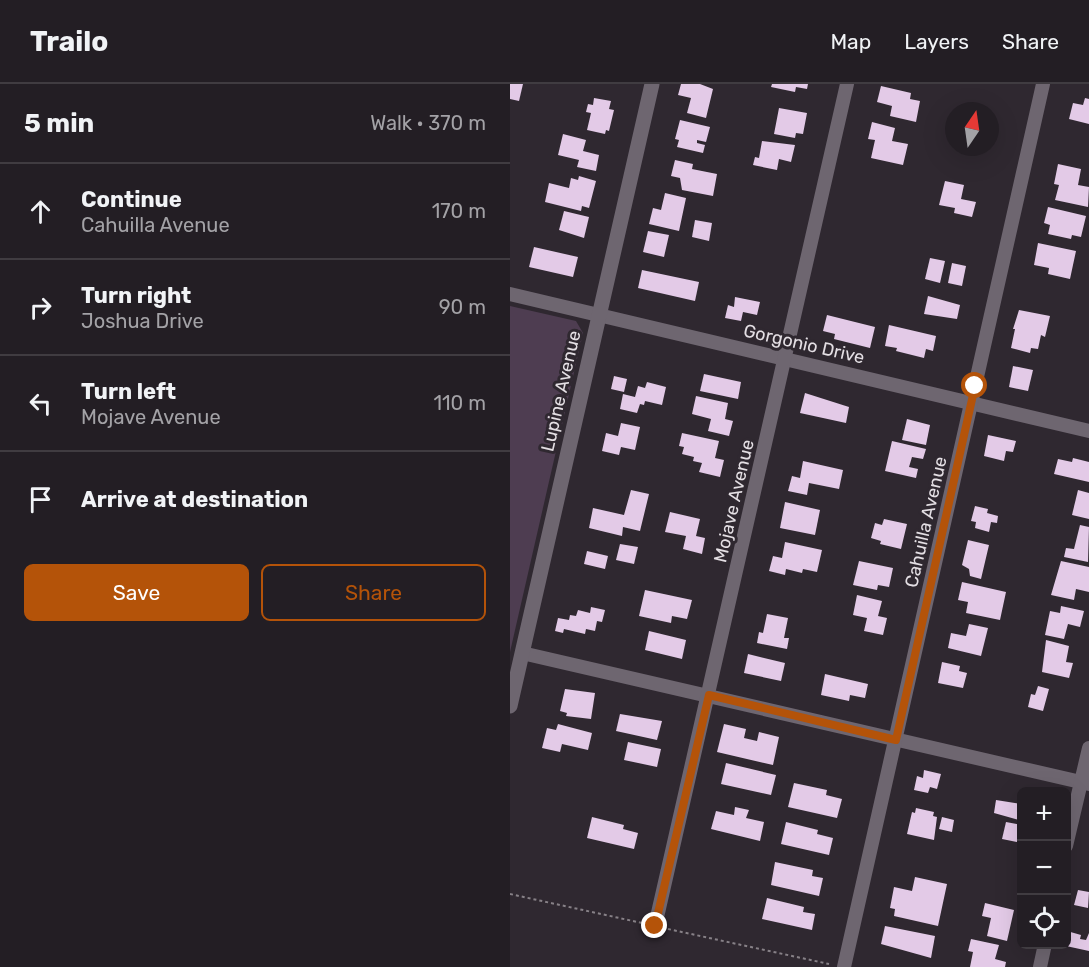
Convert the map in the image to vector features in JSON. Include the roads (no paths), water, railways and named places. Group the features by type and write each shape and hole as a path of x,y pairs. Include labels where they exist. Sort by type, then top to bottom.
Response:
{"street":[{"name":"Lupine Avenue","path":"510,706 652,84"},
{"name":"Mojave Avenue","path":"655,926 847,84"},
{"name":"Cahuilla Avenue","path":"838,966 896,740 1043,84"},
{"name":"Gorgonio Drive","path":"510,294 1089,431"},
{"path":"522,653 1085,782"},
{"path":"1067,841 1085,782 1089,748"},
{"path":"1040,967 1044,949"}]}
